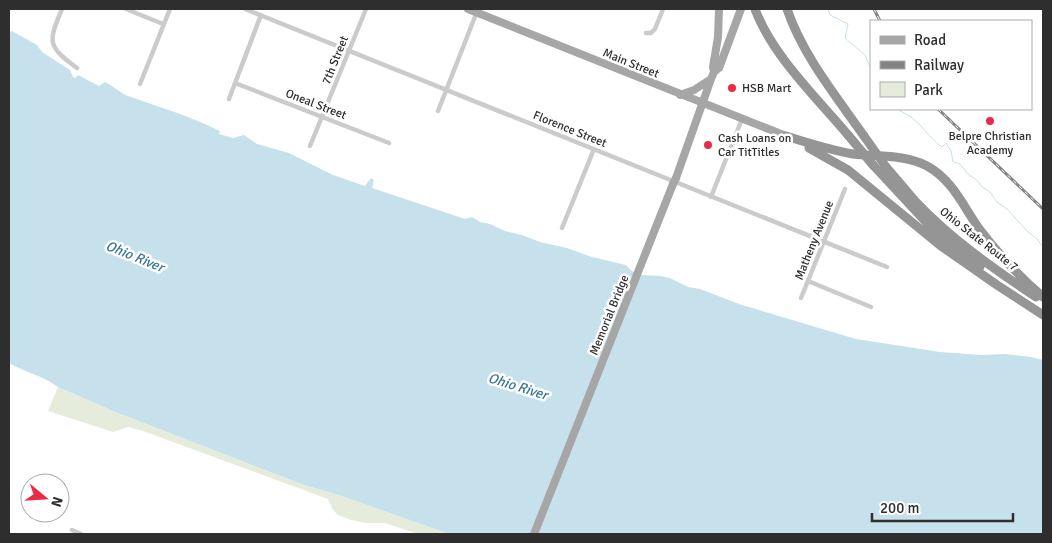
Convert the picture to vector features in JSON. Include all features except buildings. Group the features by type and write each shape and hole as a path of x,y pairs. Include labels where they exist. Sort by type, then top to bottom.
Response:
{"highway":[{"name":"Ohio State Route 7","path":"787,9 800,41 811,58 864,136 905,189 928,213 966,247 1043,302"},
{"path":"757,13 764,30 780,53 873,165 915,211 984,270 1043,310"},
{"path":"786,136 833,150 912,160 928,167 950,186 978,228 1013,270 1043,297"},
{"path":"786,136 848,170 941,246 1043,315"}],"main road":[{"name":"Main Street","path":"468,9 477,10 680,95 786,136"},
{"path":"713,76 718,37 719,9"},
{"path":"680,95 694,90 713,76 719,68 742,9"},
{"name":"Memorial Bridge","path":"534,534 676,178 713,76"}],"street":[{"path":"62,9 53,31 53,46 63,58 77,68"},
{"path":"126,9 163,24"},
{"path":"140,84 170,9"},
{"name":"Florence Street","path":"245,9 886,268"},
{"name":"7th Street","path":"310,146 366,9"},
{"path":"646,33 651,33 655,29 663,9"},
{"path":"438,111 477,10"},
{"path":"229,99 261,15"},
{"name":"Oneal Street","path":"235,83 389,143"},
{"path":"711,197 742,119"},
{"path":"562,228 594,149"},
{"name":"Matheny Avenue","path":"801,298 845,189"},
{"path":"808,281 871,307"},
{"path":"72,530 81,534"}],"green space":[{"path":"58,387 113,411 304,485 339,495 449,534 418,534 385,523 366,523 351,520 338,515 333,510 328,499 143,431 128,427 113,432 48,411"}],"water":[{"name":"Ohio River","path":"12,31 37,45 42,52 70,70 75,78 78,75 99,86 105,82 128,96 209,126 220,131 219,134 233,138 244,135 257,144 289,153 333,175 365,186 371,178 374,180 372,188 465,219 472,217 480,222 540,242 626,265 632,271 642,275 670,278 688,287 700,289 739,304 856,339 940,352 982,355 1005,354 1043,360 1043,534 449,534 339,495 304,485 113,411 58,387 9,363 9,33"}],"waterway":[{"path":"828,9 830,15 848,24 845,38 865,55 870,67"},
{"path":"900,110 913,119 942,147 946,143 951,151 953,162 960,164 968,174 990,192 997,202 1007,209 1043,247"}],"railway":[{"path":"874,9 880,20"},
{"path":"939,110 1043,209"}],"place":[{"name":"HSB Mart","path":"732,88"},
{"name":"Belpre Christian Academy","path":"990,121"},
{"name":"Cash Loans on Car TitTitles","path":"708,145"}]}
